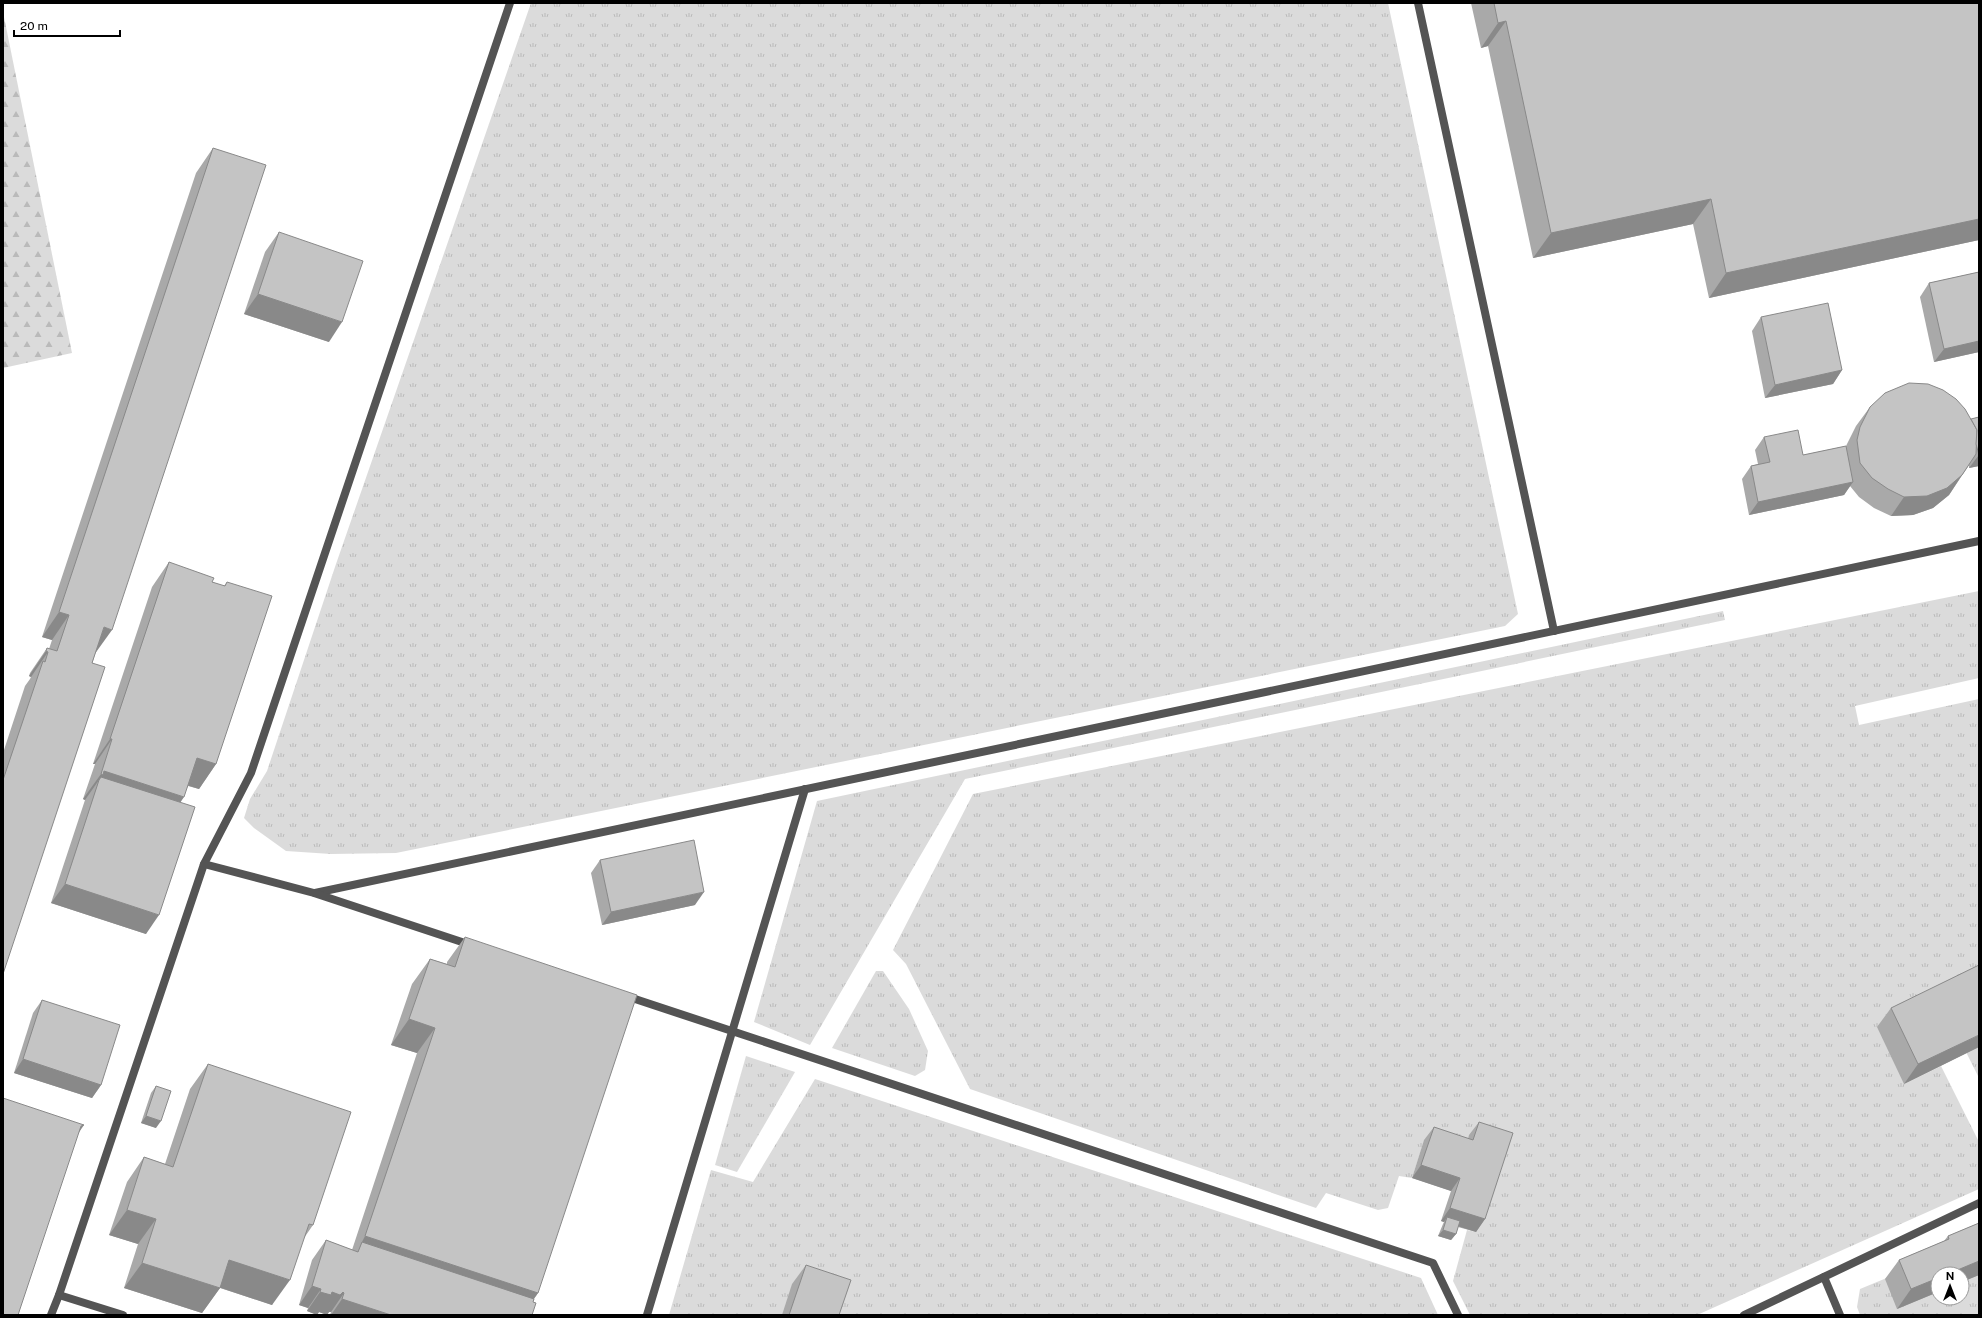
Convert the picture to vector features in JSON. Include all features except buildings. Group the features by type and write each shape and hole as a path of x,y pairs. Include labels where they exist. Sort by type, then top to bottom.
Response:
{"lane":[{"path":"50,1315 59,1295 204,864 251,773 510,3"},
{"path":"1418,3 1554,631"},
{"path":"314,893 1979,541"},
{"path":"647,1315 805,789"},
{"path":"204,864 314,893 481,948"},
{"path":"618,993 1433,1263 1458,1315"},
{"path":"1744,1315 1979,1203"},
{"path":"1824,1277 1840,1315"},
{"path":"59,1295 123,1315"}],"green space":[{"path":"531,3 1388,3 1518,614 1505,626 396,853 331,854 286,851 254,828 244,818 250,799 267,771 336,564"},
{"path":"3,12 72,353 3,368"},
{"path":"1979,591 1979,678 1855,706 1859,725 1979,699 1979,978 1904,1084 1941,1066 1979,1142 1979,1189 1697,1315 1470,1315 1453,1281 1467,1230 1476,1232 1464,1153 1424,1141 1412,1178 1399,1176 1388,1208 1378,1210 1326,1193 1316,1208 970,1089 906,964 893,950 973,794"},
{"path":"1723,611 1725,620 965,779 810,1045 754,1022 817,801"},
{"path":"876,971 883,971 909,1009 928,1051 925,1070 915,1076 832,1048"},
{"path":"1979,1036 1979,1078 1962,1044"},
{"path":"746,1056 795,1072 737,1172 715,1165"},
{"path":"815,1079 1421,1278 1438,1315 669,1315 711,1170 753,1182"},
{"path":"1979,1270 1979,1315 1860,1315 1857,1307 1860,1289 1889,1277 1930,1287 1930,1306 1970,1306 1970,1274"}]}
